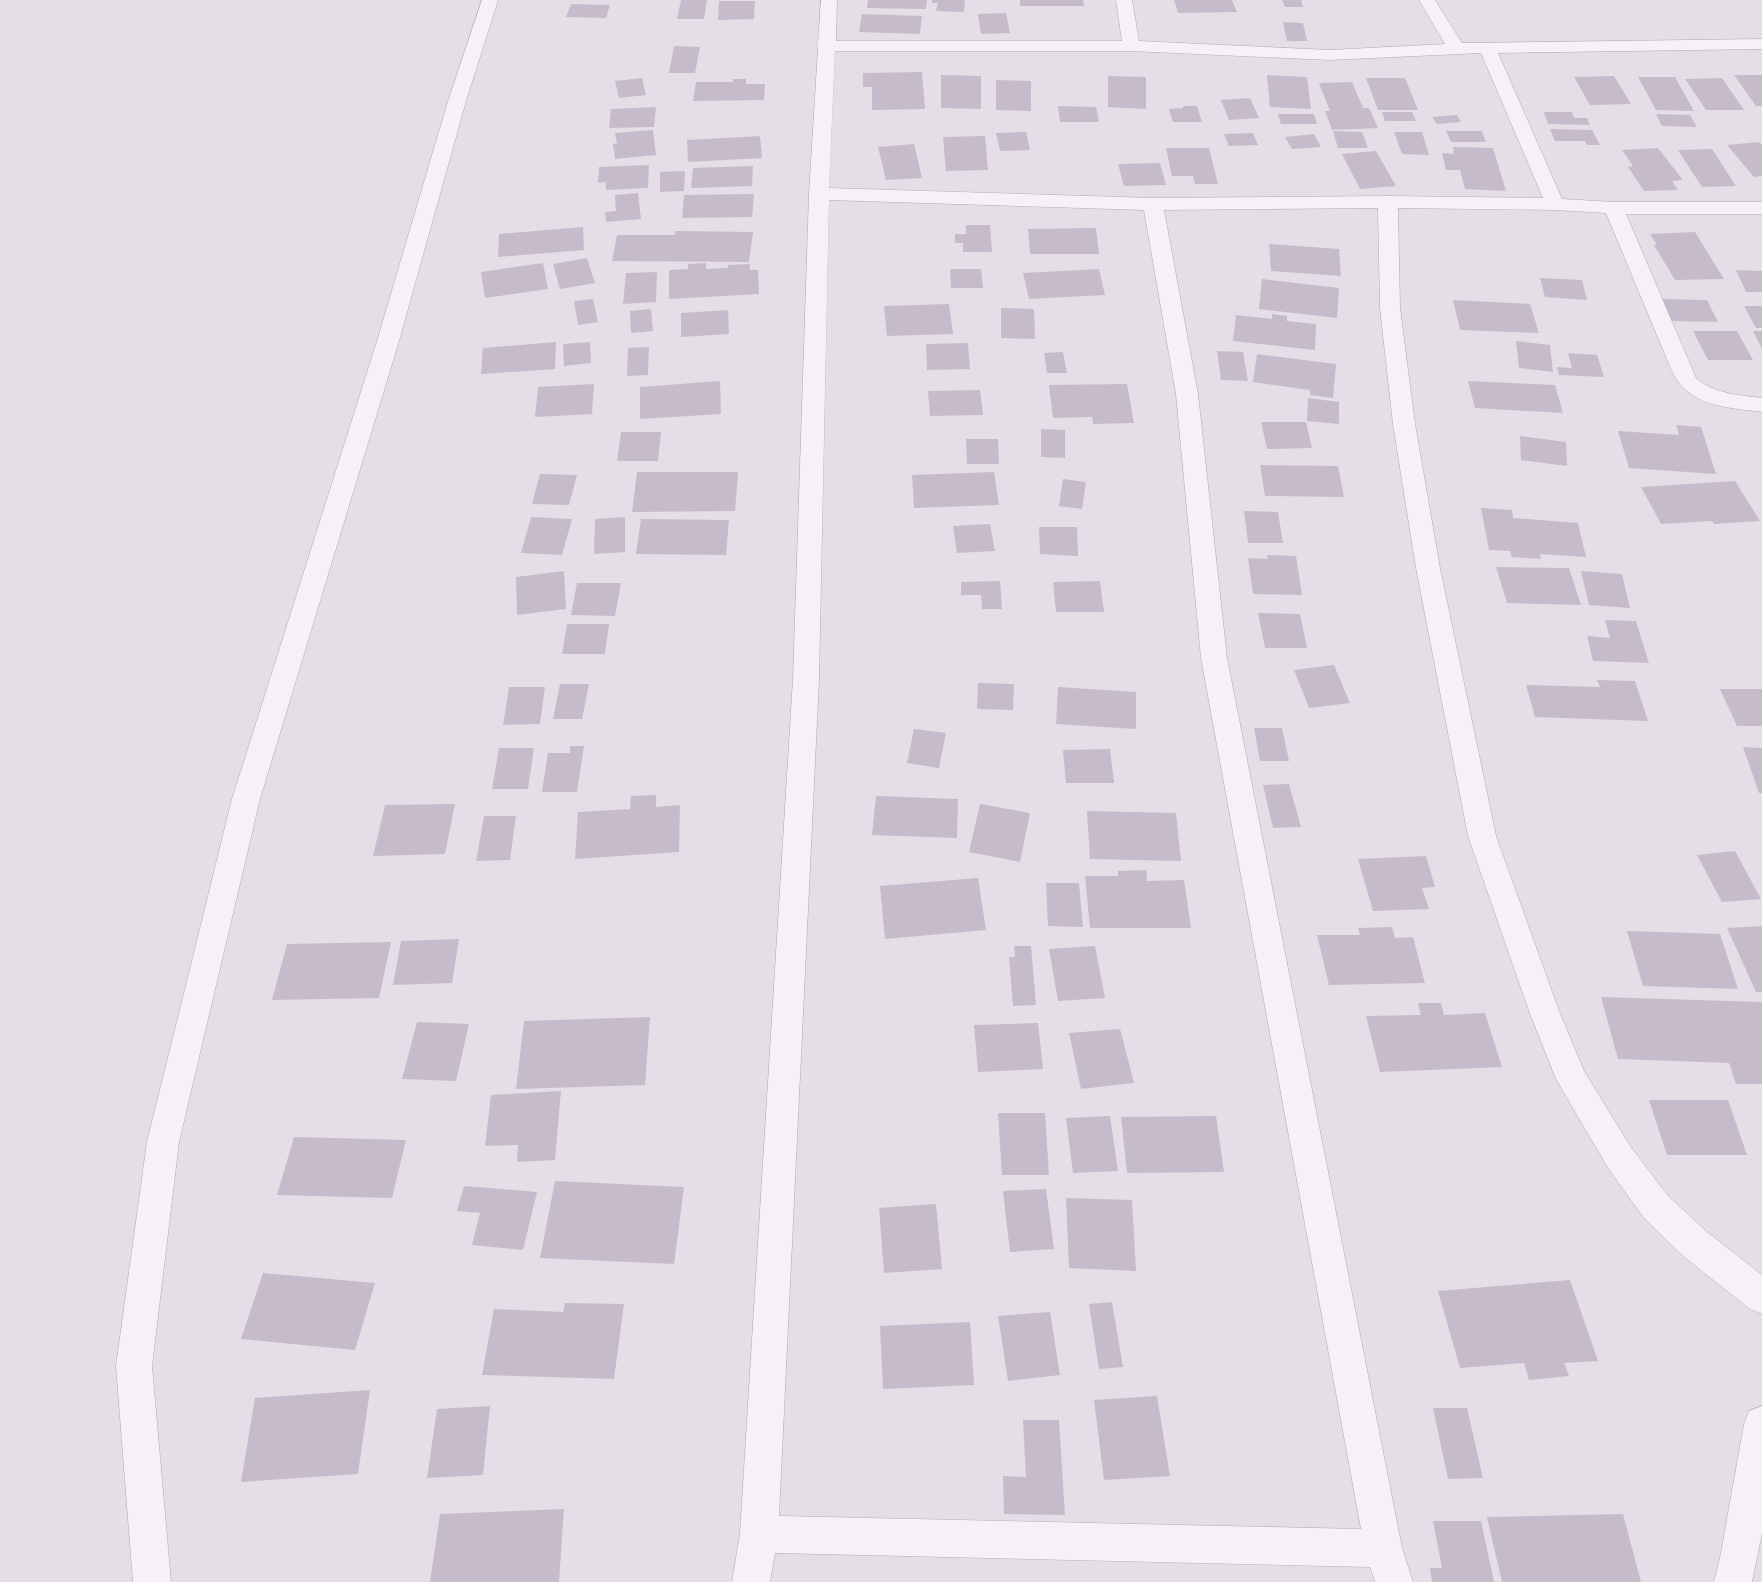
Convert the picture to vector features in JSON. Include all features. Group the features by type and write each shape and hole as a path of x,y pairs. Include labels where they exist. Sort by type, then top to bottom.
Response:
{"street":[{"path":"152,1582 134,1366 163,1142 246,799 388,341 457,101 490,0"},
{"path":"751,1582 759,1534 806,679 819,194 829,0"},
{"path":"1124,0 1131,46"},
{"path":"1427,0 1456,48"},
{"path":"826,46 1131,46 1330,55 1487,47 1762,44"},
{"path":"1487,47 1555,204"},
{"path":"819,194 1153,204 1388,202 1555,204 1614,208 1762,208"},
{"path":"1388,202 1390,308 1404,424 1428,568 1482,836 1544,1012 1572,1079 1620,1157 1656,1207 1695,1244 1762,1297"},
{"path":"759,1534 1389,1565 1214,658 1187,394 1153,204"},
{"path":"1614,208 1689,384 1704,393 1725,400 1762,405"},
{"path":"1733,1582 1739,1558 1762,1424"}],"building":[{"path":"681,0 707,0 704,19 677,19"},
{"path":"868,0 927,0 926,9 867,8"},
{"path":"932,0 965,0 964,12 936,11 938,3 932,3"},
{"path":"1020,0 1083,0 1084,6 1020,6"},
{"path":"1174,0 1232,0 1237,12 1178,13"},
{"path":"1282,0 1301,0 1303,7 1285,7"},
{"path":"719,1 755,1 754,19 718,20"},
{"path":"571,4 610,5 606,18 566,17"},
{"path":"1006,13 1010,33 981,34 978,14"},
{"path":"862,14 922,16 920,34 859,32"},
{"path":"1283,22 1303,23 1307,41 1287,41"},
{"path":"674,46 700,47 695,73 669,73"},
{"path":"922,72 925,109 872,110 872,87 863,87 863,73"},
{"path":"941,75 981,76 981,109 941,108"},
{"path":"1267,75 1307,77 1311,109 1270,107"},
{"path":"1734,75 1762,75 1762,106 1756,106"},
{"path":"1108,76 1146,77 1146,109 1108,107"},
{"path":"1614,76 1631,104 1590,105 1574,77"},
{"path":"1638,77 1675,77 1694,111 1656,110"},
{"path":"642,78 646,95 619,98 615,81"},
{"path":"1366,78 1405,78 1418,110 1378,110"},
{"path":"1722,78 1744,110 1706,110 1685,79"},
{"path":"733,79 746,79 746,84 765,84 764,100 693,101 696,82 733,82"},
{"path":"996,80 1031,81 1031,111 996,110"},
{"path":"1352,82 1363,108 1369,108 1378,128 1332,130 1325,111 1330,111 1319,83"},
{"path":"1250,98 1259,118 1229,120 1221,100"},
{"path":"1058,106 1096,107 1099,122 1060,122"},
{"path":"1183,106 1197,106 1202,122 1173,122 1169,109 1183,108"},
{"path":"656,107 654,127 609,128 611,109"},
{"path":"1382,112 1412,112 1416,121 1385,121"},
{"path":"1544,112 1572,112 1574,118 1587,118 1590,125 1548,124"},
{"path":"1278,114 1314,114 1317,124 1281,124"},
{"path":"1656,114 1690,115 1697,127 1662,126"},
{"path":"1457,115 1461,122 1437,124 1432,117"},
{"path":"1550,129 1592,130 1600,145 1587,145 1585,141 1555,141"},
{"path":"653,130 656,155 615,159 613,144 617,143 615,133"},
{"path":"1333,131 1362,132 1368,148 1338,148"},
{"path":"1446,131 1482,131 1486,142 1451,142"},
{"path":"1026,132 1030,150 1000,151 996,133"},
{"path":"1394,132 1422,132 1429,155 1402,154"},
{"path":"1253,133 1258,145 1229,146 1224,134"},
{"path":"1314,134 1321,147 1292,149 1285,137"},
{"path":"760,136 762,158 688,162 687,140"},
{"path":"985,136 988,170 946,171 943,137"},
{"path":"1759,142 1762,145 1762,176 1754,177 1727,145"},
{"path":"914,144 922,178 886,180 878,147"},
{"path":"1453,147 1493,148 1506,191 1465,189 1460,170 1446,170 1442,153 1454,154"},
{"path":"1166,148 1209,148 1218,184 1195,184 1193,176 1172,176"},
{"path":"1658,148 1683,180 1672,181 1678,190 1644,191 1628,167 1633,166 1622,150"},
{"path":"1712,149 1736,186 1702,187 1678,150"},
{"path":"1376,151 1396,186 1360,189 1342,154"},
{"path":"1160,163 1166,185 1124,186 1118,164"},
{"path":"649,165 648,188 606,190 606,182 598,183 599,167"},
{"path":"753,166 752,186 691,188 693,168"},
{"path":"685,171 684,191 660,192 660,172"},
{"path":"638,193 641,219 606,222 605,212 616,211 615,195"},
{"path":"754,194 752,217 682,218 684,195"},
{"path":"966,225 990,225 992,252 963,252 963,243 955,243 955,234 966,234"},
{"path":"583,227 584,250 498,257 499,234"},
{"path":"1096,228 1099,254 1030,254 1028,229"},
{"path":"675,231 753,232 749,262 612,261 617,235 675,235"},
{"path":"1695,232 1724,279 1675,280 1654,245 1657,245 1650,234"},
{"path":"1269,244 1339,249 1341,276 1271,271"},
{"path":"587,258 595,283 560,289 553,264"},
{"path":"543,263 548,289 485,298 481,272"},
{"path":"706,263 706,269 750,264 750,270 758,270 759,294 669,299 669,270 688,269 688,264"},
{"path":"950,269 981,269 983,288 951,288"},
{"path":"1099,269 1105,295 1029,299 1023,273"},
{"path":"1736,270 1762,271 1762,292 1746,292"},
{"path":"657,272 656,302 623,304 626,273"},
{"path":"1540,278 1582,280 1587,300 1545,297"},
{"path":"1262,279 1339,288 1337,318 1259,309"},
{"path":"593,299 598,322 578,325 574,301"},
{"path":"1660,299 1707,300 1718,322 1669,321"},
{"path":"1453,300 1530,304 1539,333 1460,330"},
{"path":"949,304 953,334 887,336 884,306"},
{"path":"1744,306 1762,306 1762,328 1756,328"},
{"path":"1001,308 1034,309 1035,339 1001,338"},
{"path":"651,309 653,331 631,333 630,311"},
{"path":"728,310 729,334 681,337 681,313"},
{"path":"1272,314 1287,316 1287,321 1316,324 1315,350 1233,341 1236,315 1272,319"},
{"path":"1693,331 1737,331 1753,360 1708,360"},
{"path":"1753,331 1762,331 1762,349"},
{"path":"1516,341 1550,345 1553,372 1519,368"},
{"path":"556,342 555,369 481,374 483,348"},
{"path":"590,342 591,363 564,366 563,344"},
{"path":"968,343 970,369 927,370 926,344"},
{"path":"649,347 648,375 627,376 628,348"},
{"path":"1217,351 1243,352 1248,381 1221,380"},
{"path":"1063,352 1067,373 1047,373 1044,353"},
{"path":"1568,353 1597,355 1604,377 1559,375 1557,367 1572,368"},
{"path":"1257,354 1336,364 1333,398 1310,395 1310,390 1253,382"},
{"path":"720,381 721,414 640,419 640,387"},
{"path":"1468,381 1555,385 1563,413 1475,408"},
{"path":"594,384 592,414 535,417 538,387"},
{"path":"1127,384 1134,423 1093,424 1092,417 1053,418 1049,385"},
{"path":"980,390 983,415 930,416 928,391"},
{"path":"1308,398 1339,402 1339,424 1307,421"},
{"path":"1261,422 1306,422 1312,448 1267,449"},
{"path":"1676,425 1701,427 1716,474 1629,468 1618,431 1679,435"},
{"path":"1041,429 1065,430 1065,458 1041,457"},
{"path":"621,432 661,432 658,461 617,461"},
{"path":"1520,436 1566,442 1567,466 1521,460"},
{"path":"966,439 998,439 999,464 967,464"},
{"path":"1260,465 1338,466 1344,497 1265,496"},
{"path":"637,472 738,472 735,511 632,512"},
{"path":"994,472 999,505 914,508 912,475"},
{"path":"540,474 577,475 569,505 532,504"},
{"path":"1063,479 1086,482 1082,509 1059,506"},
{"path":"1735,481 1760,521 1714,524 1712,521 1661,524 1641,487"},
{"path":"1481,508 1512,510 1513,518 1578,523 1586,557 1540,554 1541,559 1512,557 1510,551 1489,550"},
{"path":"1244,511 1278,512 1283,543 1248,543"},
{"path":"531,517 572,519 562,555 521,553"},
{"path":"625,517 625,552 594,554 595,519"},
{"path":"641,519 729,520 726,555 636,554"},
{"path":"990,524 995,551 957,553 953,526"},
{"path":"1039,527 1077,527 1078,556 1040,554"},
{"path":"1267,555 1296,556 1302,595 1253,594 1248,558 1268,559"},
{"path":"1496,567 1569,568 1581,605 1507,603"},
{"path":"564,571 566,609 517,615 516,577"},
{"path":"1581,571 1622,574 1630,608 1589,605"},
{"path":"1000,581 1002,609 982,609 981,595 961,595 961,582"},
{"path":"1100,581 1104,612 1056,612 1053,582"},
{"path":"577,583 621,583 615,616 571,615"},
{"path":"1258,613 1300,614 1307,648 1265,648"},
{"path":"1605,620 1636,621 1649,663 1593,661 1587,636 1610,638"},
{"path":"567,624 609,624 605,654 562,654"},
{"path":"1334,665 1350,703 1309,708 1294,670"},
{"path":"1597,680 1635,681 1648,721 1535,717 1526,685 1600,687"},
{"path":"978,683 1014,684 1013,710 977,709"},
{"path":"560,684 589,684 582,719 553,719"},
{"path":"509,687 545,687 540,724 503,725"},
{"path":"1058,687 1136,692 1136,729 1056,724"},
{"path":"1720,689 1762,689 1762,726 1737,726"},
{"path":"1254,728 1282,728 1289,761 1260,761"},
{"path":"914,729 946,733 939,768 907,763"},
{"path":"570,746 584,746 577,792 542,792 548,753 570,753"},
{"path":"1743,747 1762,748 1762,793 1759,793"},
{"path":"499,748 534,748 528,789 492,789"},
{"path":"1110,749 1114,783 1066,783 1063,750"},
{"path":"1289,784 1301,827 1273,828 1263,785"},
{"path":"656,795 656,807 680,805 679,852 575,859 578,812 630,809 631,796"},
{"path":"876,796 958,799 957,838 872,835"},
{"path":"455,804 445,854 373,856 385,805"},
{"path":"980,804 1030,813 1020,862 969,852"},
{"path":"1087,811 1176,813 1181,861 1090,859"},
{"path":"484,816 516,816 510,860 476,861"},
{"path":"1735,851 1761,899 1722,902 1697,855"},
{"path":"1426,856 1435,887 1422,888 1429,909 1373,911 1358,859"},
{"path":"1146,870 1147,881 1184,880 1191,928 1090,928 1085,876 1118,876 1118,871"},
{"path":"978,878 986,930 885,939 880,886"},
{"path":"1046,883 1079,883 1083,927 1048,926"},
{"path":"1762,926 1762,992 1756,992 1727,928"},
{"path":"1392,927 1395,938 1413,937 1425,983 1329,985 1317,935 1360,935 1358,928"},
{"path":"1627,931 1720,934 1738,989 1643,986"},
{"path":"459,939 452,983 393,985 401,941"},
{"path":"391,942 379,998 272,1000 287,944"},
{"path":"1014,946 1031,946 1036,1005 1013,1006 1009,957 1015,957"},
{"path":"1095,946 1105,998 1058,1001 1049,949"},
{"path":"1601,997 1762,1002 1762,1084 1736,1084 1729,1063 1618,1059"},
{"path":"1418,1003 1441,1003 1444,1015 1485,1013 1502,1067 1380,1072 1366,1016 1421,1015"},
{"path":"650,1017 645,1085 516,1089 524,1021"},
{"path":"417,1022 469,1024 456,1081 402,1079"},
{"path":"1038,1023 1043,1069 978,1072 974,1025"},
{"path":"1120,1029 1134,1083 1081,1089 1069,1033"},
{"path":"561,1091 555,1160 517,1162 518,1145 485,1146 491,1095"},
{"path":"1649,1100 1728,1100 1747,1155 1667,1155"},
{"path":"998,1113 1045,1113 1049,1175 1002,1175"},
{"path":"1110,1116 1118,1171 1073,1173 1066,1118"},
{"path":"1216,1116 1224,1172 1127,1173 1121,1117"},
{"path":"294,1137 406,1140 392,1198 277,1195"},
{"path":"555,1181 684,1187 674,1264 540,1258"},
{"path":"464,1186 537,1192 523,1250 472,1245 480,1213 457,1211"},
{"path":"1046,1189 1054,1249 1010,1252 1003,1191"},
{"path":"1066,1198 1132,1200 1136,1271 1069,1268"},
{"path":"936,1204 942,1269 884,1273 879,1208"},
{"path":"263,1273 375,1283 355,1350 241,1339"},
{"path":"1570,1280 1598,1361 1564,1363 1569,1376 1529,1380 1524,1363 1460,1368 1438,1291"},
{"path":"1112,1302 1123,1367 1099,1369 1089,1304"},
{"path":"565,1303 624,1304 614,1379 482,1375 494,1309 563,1312"},
{"path":"1050,1312 1060,1375 1008,1381 998,1316"},
{"path":"970,1322 974,1385 883,1389 880,1326"},
{"path":"370,1390 358,1474 241,1482 255,1398"},
{"path":"1157,1396 1170,1476 1104,1480 1094,1400"},
{"path":"490,1406 483,1475 427,1478 437,1409"},
{"path":"1433,1408 1467,1408 1483,1478 1448,1479"},
{"path":"1023,1420 1059,1420 1065,1515 1004,1514 1003,1476 1026,1477"},
{"path":"564,1509 559,1582 430,1582 440,1514"},
{"path":"1623,1514 1641,1582 1502,1582 1487,1517"},
{"path":"1433,1521 1481,1521 1494,1582 1432,1582 1430,1568 1442,1568"}]}
